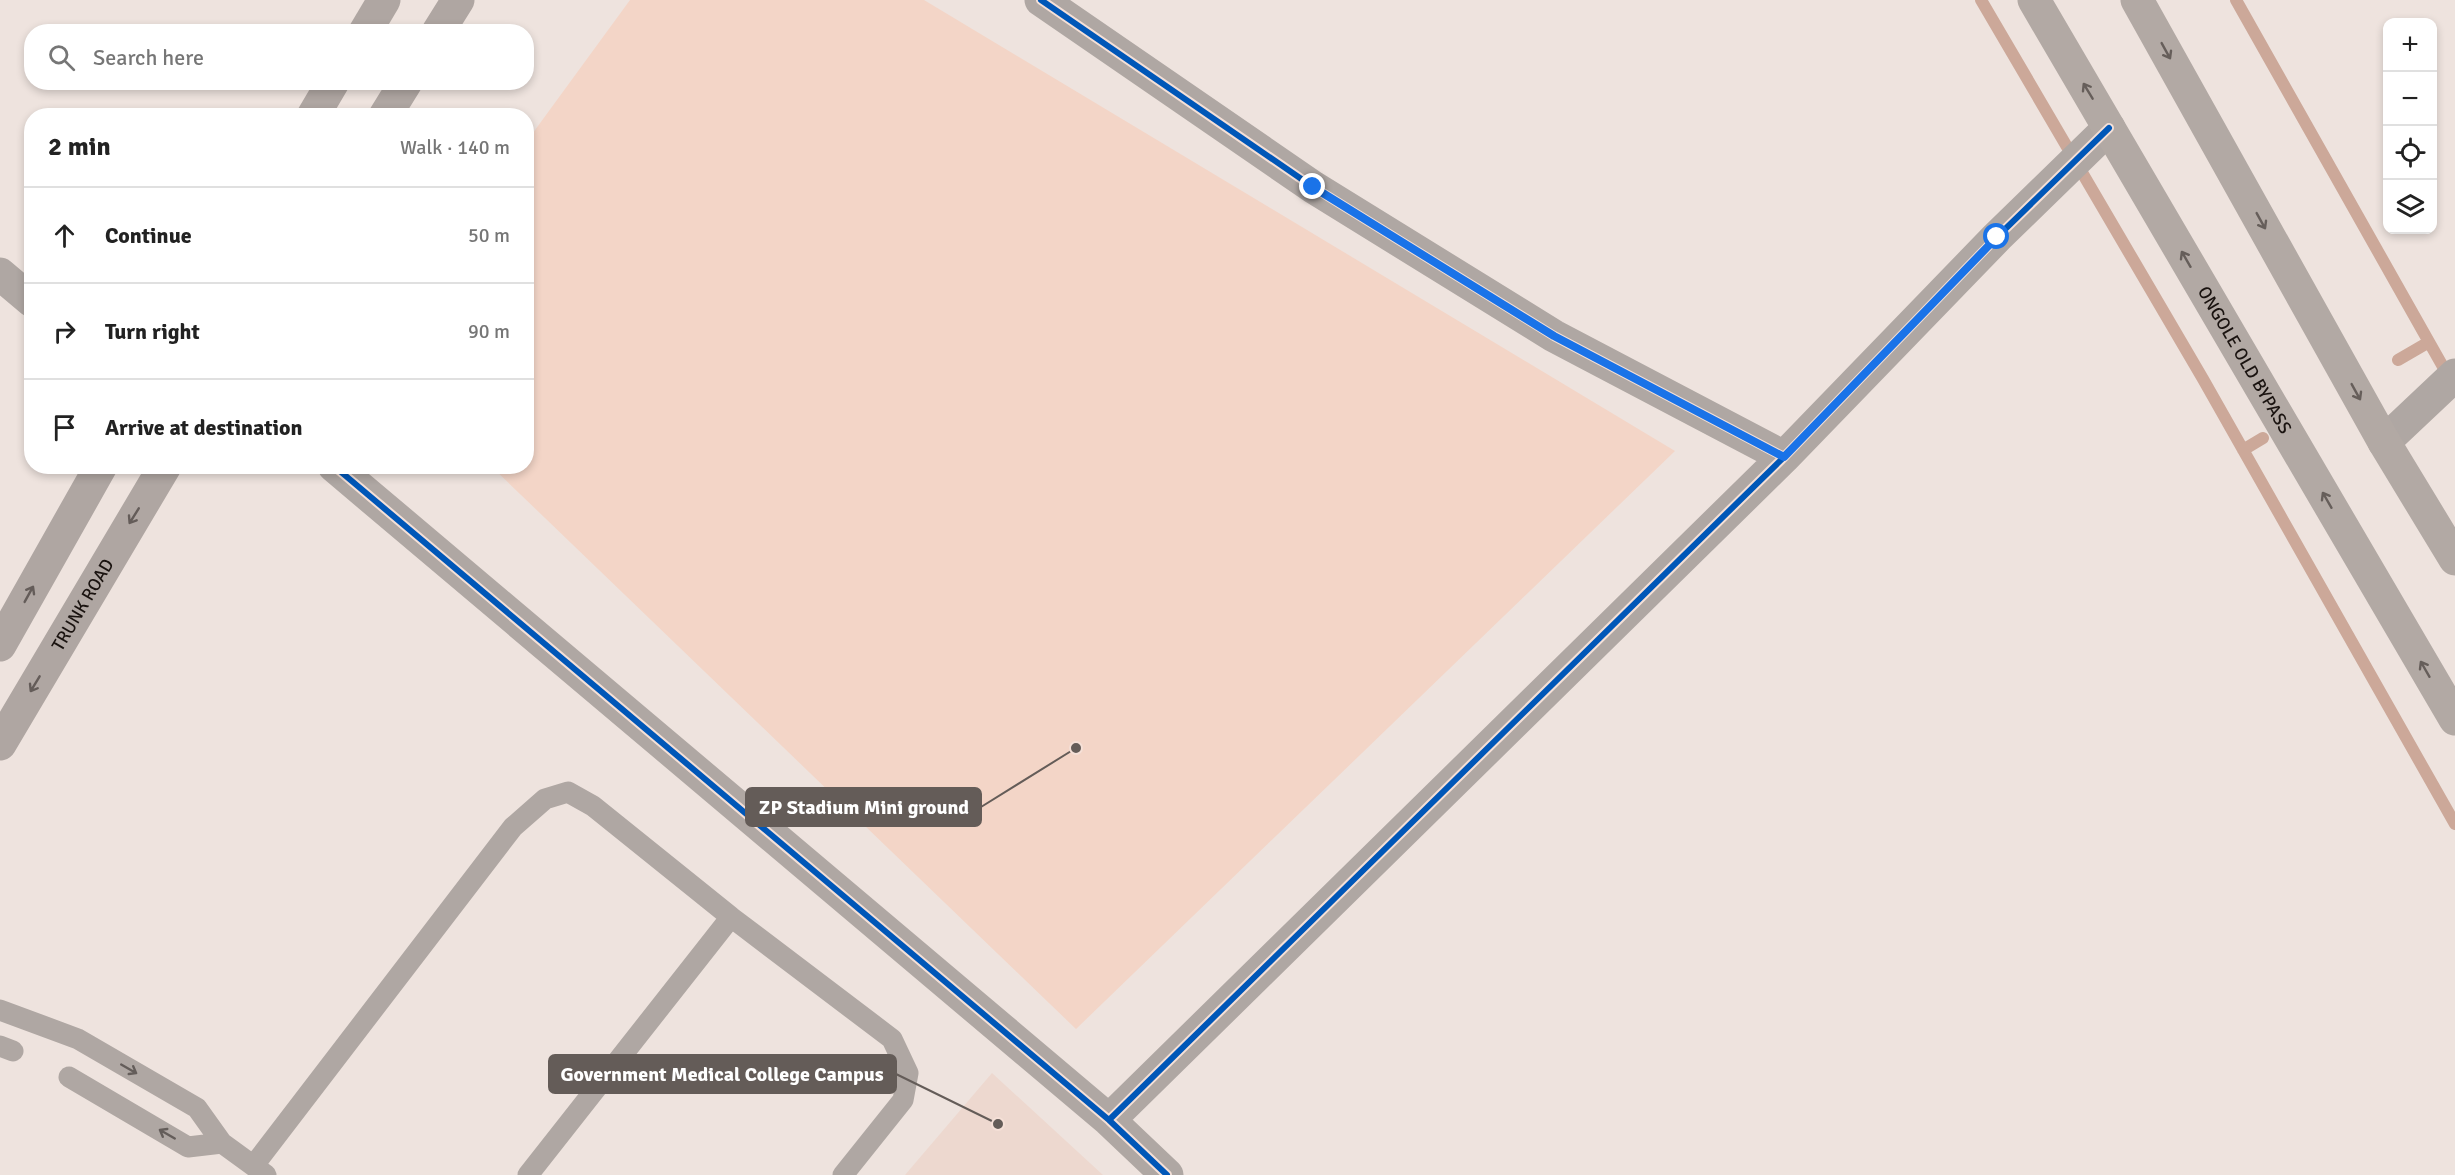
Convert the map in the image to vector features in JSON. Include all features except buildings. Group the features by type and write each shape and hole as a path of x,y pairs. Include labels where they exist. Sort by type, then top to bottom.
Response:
{"main road":[{"path":"370,24 384,0"},
{"path":"443,24 458,0"},
{"name":"ONGOLE OLD BYPASS","path":"2034,0 2455,719"},
{"path":"2137,0 2384,442 2455,559"},
{"path":"318,108 328,90"},
{"path":"390,108 401,90"},
{"path":"0,645 96,474"},
{"name":"TRUNK ROAD","path":"0,744 160,474"}],"street":[{"path":"1041,0 1313,187 1544,329 1784,457"},
{"path":"1109,1120 1784,457 2053,181 2109,128"},
{"path":"0,274 24,294"},
{"path":"2384,442 2455,375"},
{"path":"343,474 1109,1120 1167,1175"}],"lane":[{"path":"0,1010 78,1040 197,1108 222,1143 260,1170 513,827 545,799 568,792 593,806 731,917 892,1039 908,1073 903,1100 843,1175"},
{"path":"528,1175 731,917"},
{"path":"69,1077 188,1147 222,1143"}],"shaded area":[{"path":"630,0 924,0 1675,451 1076,1029 499,474 534,474 534,131"},
{"path":"992,1073 1103,1175 905,1175"}],"waterway":[{"path":"1981,0 2203,379 2455,824"},
{"path":"2236,0 2429,342 2398,360"},
{"path":"2429,342 2450,379"},
{"path":"2243,450 2263,438"}],"cycle path":[{"path":"1041,0 1313,187 1554,336 1784,457"},
{"path":"1109,1120 1784,457 1997,237 2109,128"},
{"path":"343,474 1109,1120 1167,1175"}],"place":[{"name":"ZP Stadium Mini ground","path":"1076,748"},
{"name":"Government Medical College Campus","path":"998,1124"}],"route":[{"path":"1313,187 1554,336 1784,457 1997,237"}]}
